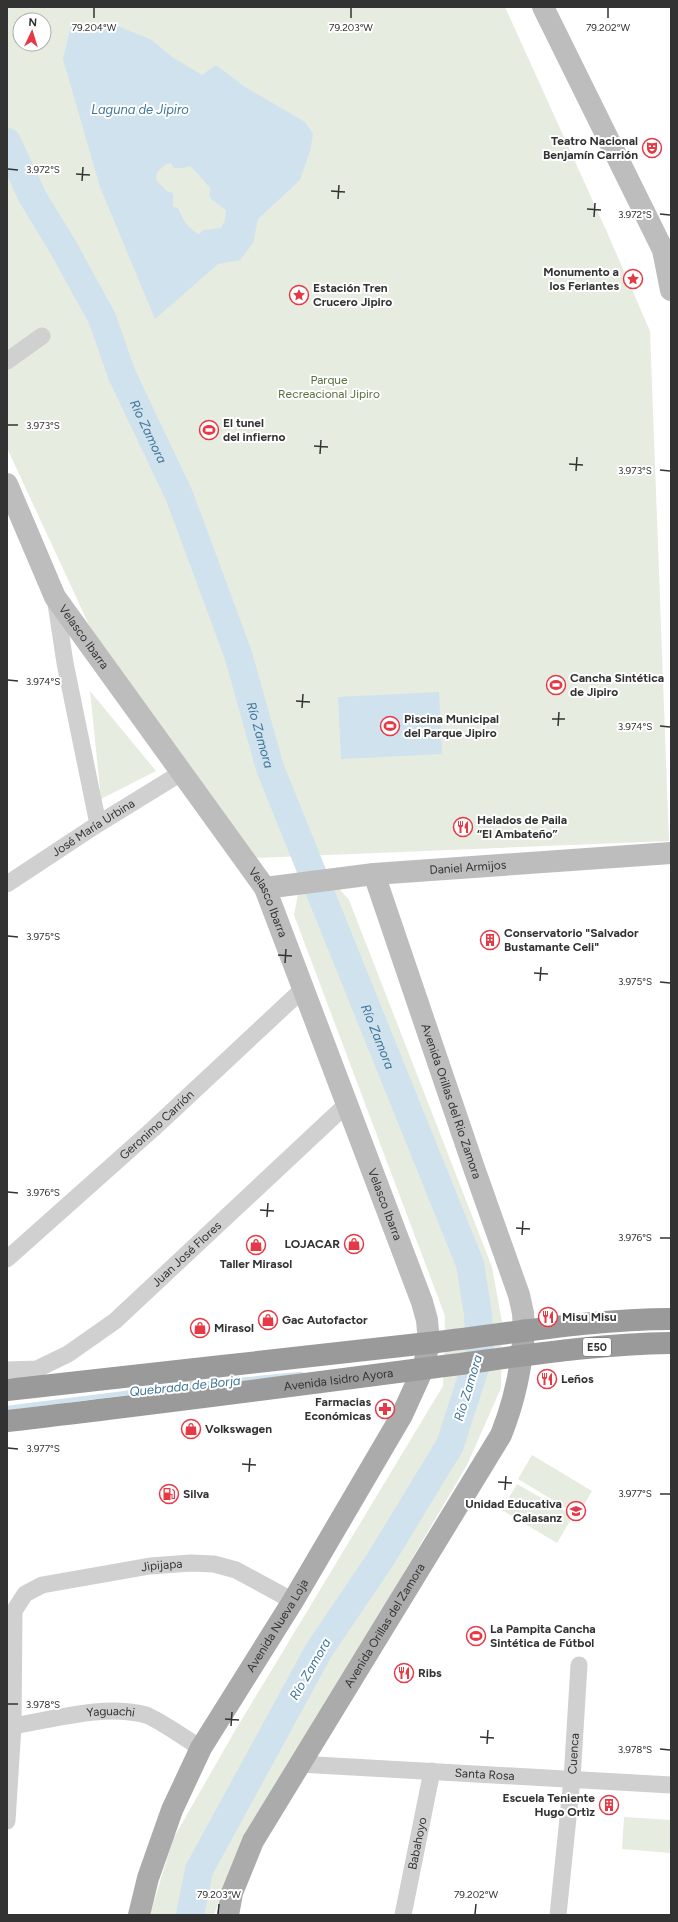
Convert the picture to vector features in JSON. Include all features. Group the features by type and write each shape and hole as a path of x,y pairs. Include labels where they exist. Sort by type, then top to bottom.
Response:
{"highway":[{"name":"E50","path":"7,1390 434,1342 520,1330 614,1321 671,1319"},
{"name":"Avenida Isidro Ayora","path":"7,1421 518,1356 614,1346 671,1343"}],"main road":[{"path":"543,7 663,250 671,290"},
{"name":"Velasco Ibarra","path":"7,484 55,597 265,888 422,1302 434,1342"},
{"name":"Daniel Armijos","path":"265,888 374,874 671,853"},
{"name":"Avenida Orillas del Rio Zamora","path":"374,874 519,1295 523,1313 520,1330"},
{"name":"Avenida Orillas del Zamora","path":"228,1915 232,1893 253,1841 501,1434 512,1409 519,1381 518,1356 520,1330"},
{"name":"Avenida Nueva Loja","path":"139,1915 148,1878 172,1810 201,1748 293,1601 402,1415 432,1368 434,1342"}],"street":[{"path":"7,362 42,336"},
{"name":"Velasco Ibarra","path":"55,597 64,664 98,824"},
{"name":"José María Urbina","path":"7,884 98,824 181,773"},
{"name":"Geronimo Carrión","path":"7,1258 153,1129 303,989"},
{"name":"Juan José Flores","path":"7,1370 36,1369 68,1354 115,1321 347,1104"},
{"path":"183,1371 188,1399"},
{"name":"Jipijapa","path":"13,1726 14,1611 25,1594 42,1585 150,1566 191,1563 214,1564 236,1570 293,1601"},
{"name":"Cuenca","path":"558,1915 572,1779 579,1665"},
{"name":"Yaguachi","path":"13,1726 106,1710 147,1716 201,1748"},
{"path":"7,1821 13,1726"},
{"name":"Santa Rosa","path":"299,1764 671,1785"},
{"name":"Babahoyo","path":"402,1915 432,1772"}],"green space":[{"name":"Parque Recreacional Jipiro","path":"7,7 505,7 650,331 669,841 255,858 90,627 7,448"},
{"path":"90,691 156,771 101,799"},
{"path":"335,884 349,900 492,1267 502,1322 501,1388 467,1465 232,1865 214,1915 150,1915 173,1839 236,1729 443,1386 445,1316 294,915 298,894"},
{"path":"532,1455 592,1491 578,1515 518,1479"},
{"path":"517,1484 573,1516 557,1543 502,1510"},
{"path":"624,1817 671,1820 671,1853 622,1849"}],"water":[{"name":"Laguna de Jipiro","path":"110,23 152,40 172,57 202,75 216,65 245,87 305,122 313,134 310,151 300,180 258,219 253,243 240,260 218,264 155,319 100,187 63,59 71,26","holes":["171,163 174,168 190,166 211,189 209,195 212,200 226,210 225,220 221,228 204,230 199,234 191,229 186,223 178,208 173,207 173,193 167,191 156,180 157,172 166,164"]},
{"name":"Piscina Municipal del Parque Jipiro","path":"439,692 442,754 341,759 338,697"}],"waterway":[{"name":"Río Zamora","path":"7,142 32,196 63,247 102,318 122,375 179,495 238,654 270,768 470,1264 478,1314 480,1352 450,1445 380,1560 319,1650 199,1870 190,1915"},
{"name":"Quebrada de Borja","path":"189,1385 301,1374"},
{"name":"Quebrada de Borja","path":"7,1408 182,1386"}],"place":[{"name":"Teatro Nacional Benjamín Carrión","path":"652,148"},
{"name":"Monumento a los Feriantes","path":"633,279"},
{"name":"Estación Tren Crucero Jipiro","path":"299,295"},
{"name":"El tunel del infierno","path":"209,430"},
{"name":"Cancha Sintética de Jipiro","path":"556,685"},
{"name":"Piscina Municipal del Parque Jipiro","path":"390,726"},
{"name":"Helados de Paila “El Ambateño”","path":"463,827"},
{"name":"Conservatorio \"Salvador Bustamante Celi\"","path":"490,940"},
{"name":"LOJACAR","path":"354,1244"},
{"name":"Taller Mirasol","path":"256,1245"},
{"name":"Misu Misu","path":"548,1317"},
{"name":"Gac Autofactor","path":"268,1320"},
{"name":"Mirasol","path":"200,1328"},
{"name":"Leños","path":"547,1379"},
{"name":"Farmacias Económicas","path":"385,1409"},
{"name":"Volkswagen","path":"191,1429"},
{"name":"Silva","path":"169,1494"},
{"name":"Unidad Educativa Calasanz","path":"576,1511"},
{"name":"La Pampita Cancha Sintética de Fútbol","path":"476,1636"},
{"name":"Ribs","path":"404,1673"},
{"name":"Escuela Teniente Hugo Ortìz","path":"609,1805"}]}
